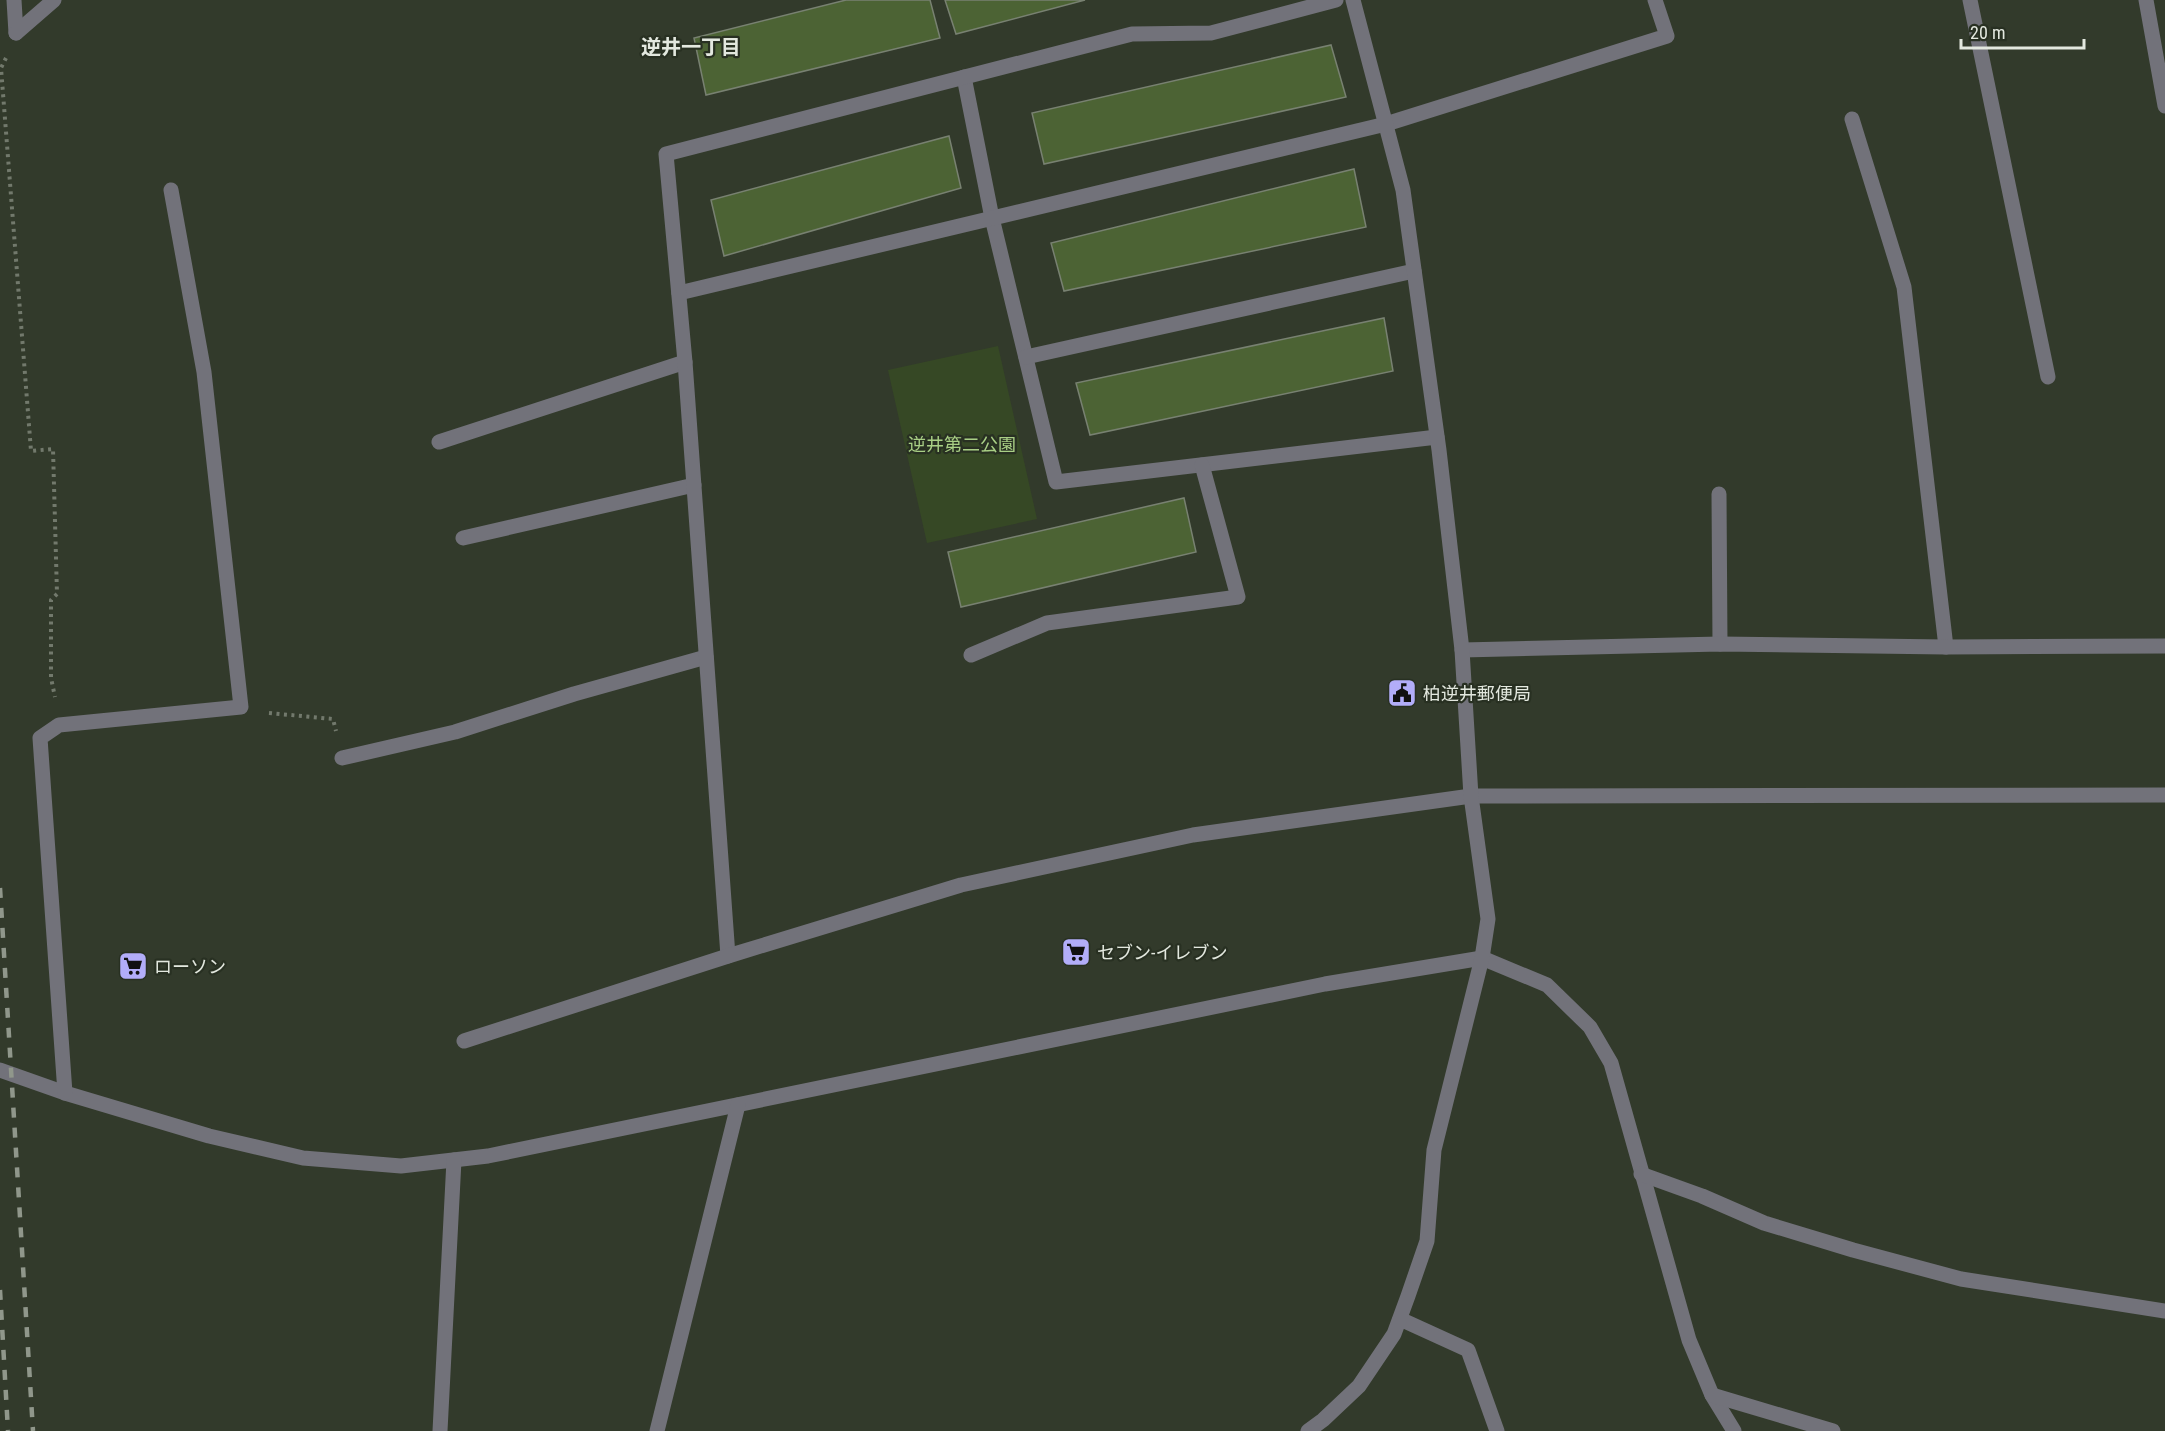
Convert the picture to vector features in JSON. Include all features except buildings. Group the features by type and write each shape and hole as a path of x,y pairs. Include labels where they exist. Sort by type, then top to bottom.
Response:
{"street":[{"path":"14,0 16,33"},
{"path":"16,33 54,0"},
{"path":"728,956 685,362 666,154 1132,34 1211,33 1336,0"},
{"path":"1311,1430 1359,1386 1395,1334 1427,1241 1434,1150 1482,958 1488,919 1471,796 1462,650 1437,437 1403,190 1353,0"},
{"path":"679,293 1386,124 1667,36 1654,0"},
{"path":"1970,0 2048,377"},
{"path":"2146,0 2165,106"},
{"path":"964,77 992,218 1056,482 1437,437"},
{"path":"1852,119 1904,286 1946,647"},
{"path":"65,1093 40,738 59,725 241,707 204,372 171,190"},
{"path":"1026,357 1414,271"},
{"path":"439,442 685,362"},
{"path":"971,655 1047,623 1238,597 1202,465"},
{"path":"464,538 694,485"},
{"path":"1719,494 1720,644"},
{"path":"1462,650 1720,644 1946,647 2165,646"},
{"path":"342,758 455,732 574,694 706,657"},
{"path":"464,1041 728,956 961,885 1182,838 1471,796 2165,795"},
{"path":"0,1071 209,1136 303,1158 401,1166 488,1156 1325,984 1482,958 1547,985 1590,1027 1611,1063 1689,1340 1712,1395 1734,1431"},
{"path":"657,1431 738,1106"},
{"path":"440,1431 454,1160"},
{"path":"1641,1174 1702,1196 1764,1223 1853,1251 1961,1279 2165,1311"},
{"path":"1400,1319 1468,1350 1497,1431"},
{"path":"1712,1395 1833,1431"}],"path":[{"path":"16,33 1,66 31,451 52,449 57,594 51,600 51,678 59,725"},
{"path":"241,707 252,712 333,719 342,758"}],"green space":[{"name":"逆井第二公園","path":"998,346 1037,519 927,543 888,370"}],"railway":[{"path":"0,888 33,1431"},
{"path":"0,1290 8,1431"}],"place":[{"name":"柏逆井郵便局","path":"1402,693"},
{"name":"セブン-イレブン","path":"1076,952"},
{"name":"ローソン","path":"133,966"}],"district":[{"name":"逆井一丁目","path":"691,47"}]}
